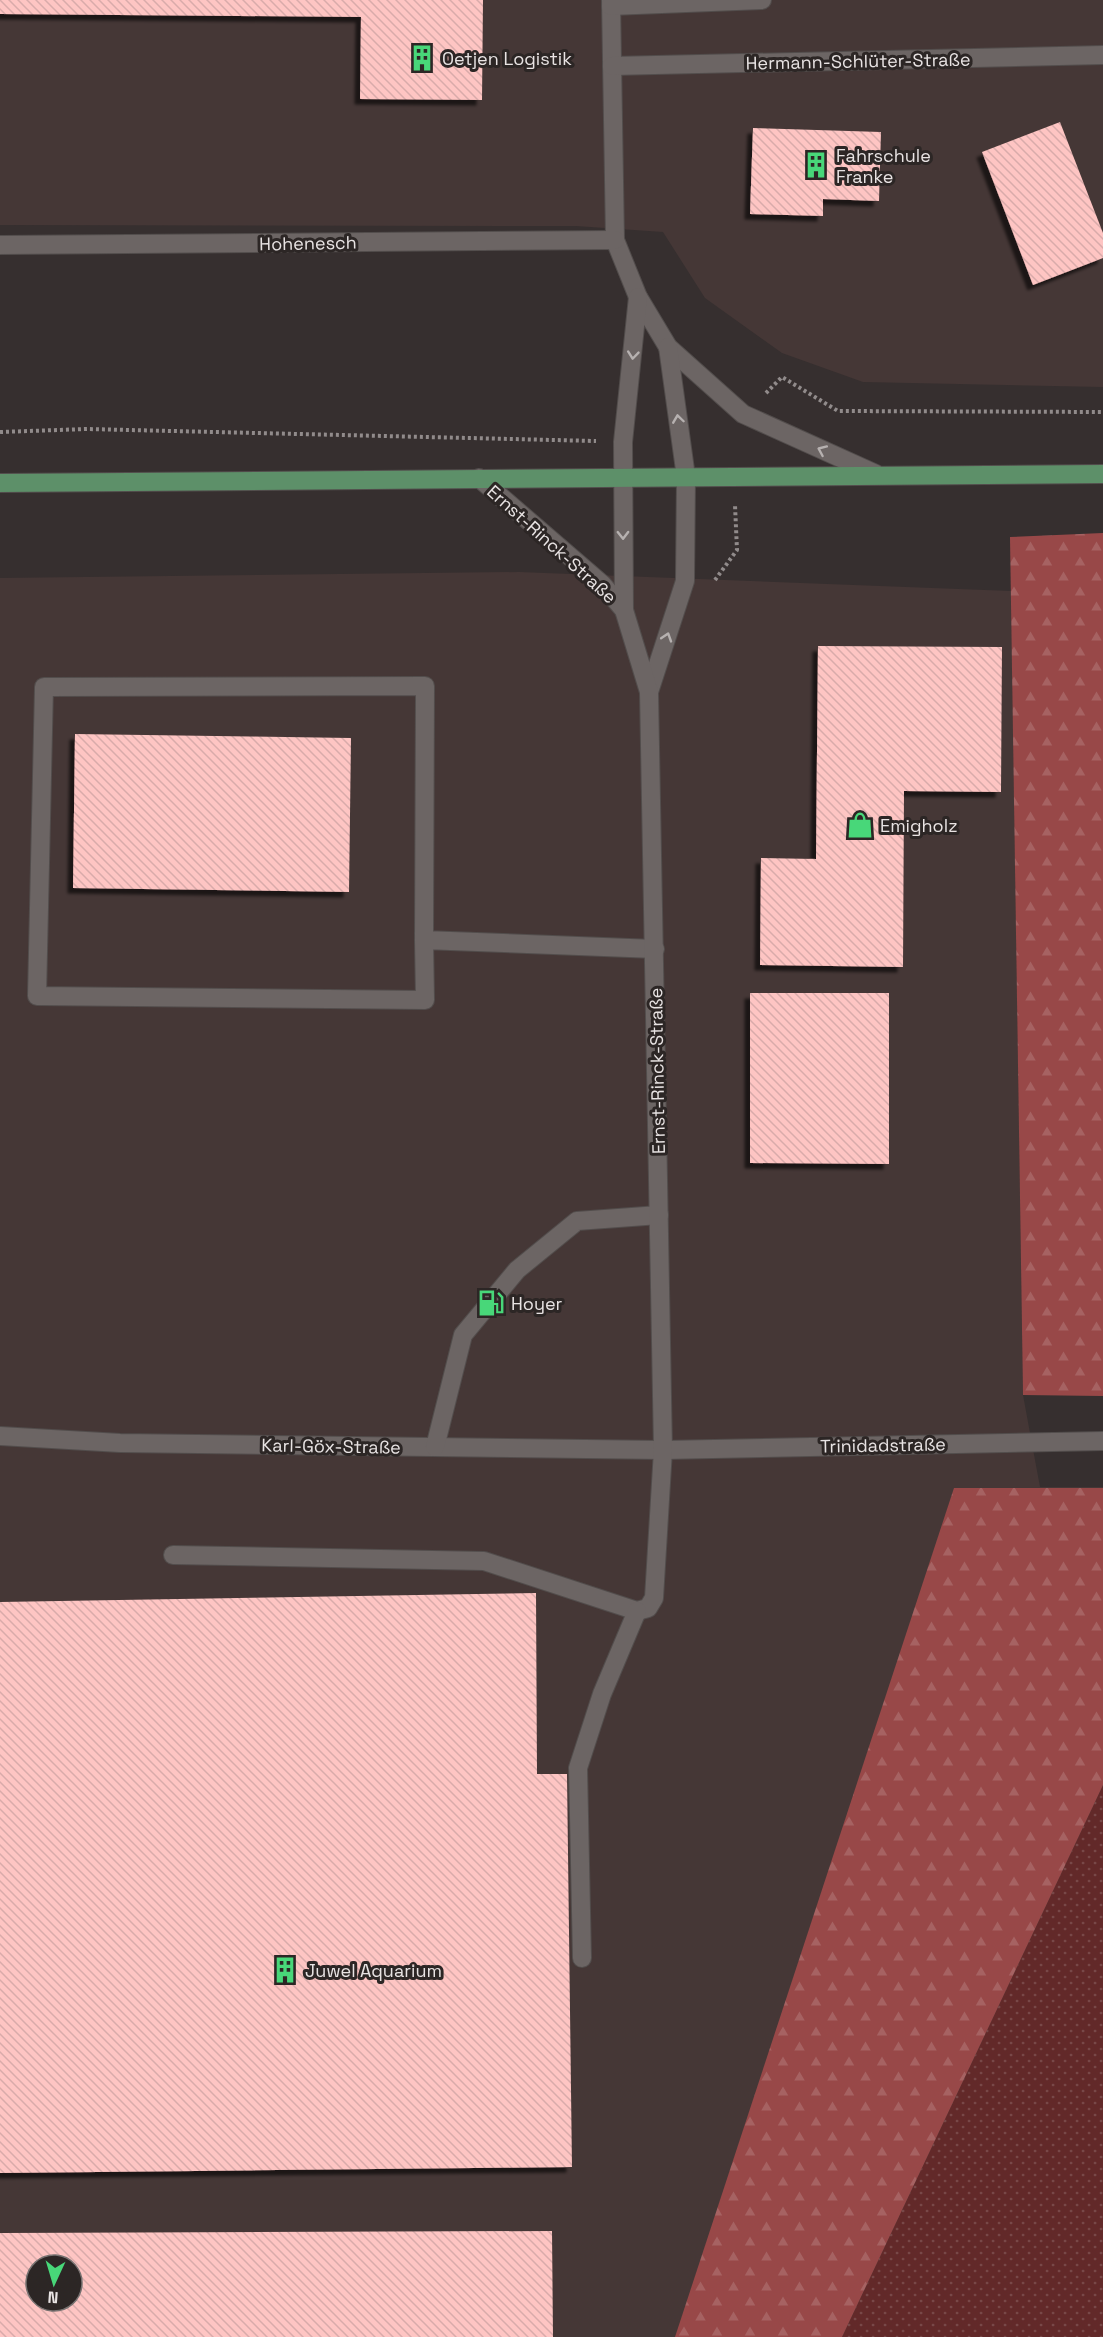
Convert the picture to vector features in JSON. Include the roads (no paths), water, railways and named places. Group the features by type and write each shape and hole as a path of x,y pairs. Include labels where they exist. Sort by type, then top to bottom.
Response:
{"main road":[{"path":"0,483 876,474 1103,474"}],"street":[{"path":"762,0 611,3 615,240 638,297 668,347 743,414 876,474"},
{"name":"Hermann-Schlüter-Straße","path":"612,66 1103,55"},
{"name":"Hohenesch","path":"0,245 615,240"},
{"path":"622,477 623,442 638,297"},
{"path":"668,347 686,477"},
{"name":"Ernst-Rinck-Straße","path":"582,1958 578,1768 602,1694 638,1611 648,1608 654,1599 663,1450 649,692 624,610 622,477"},
{"name":"Ernst-Rinck-Straße","path":"649,692 685,581 686,477"},
{"name":"Ernst-Rinck-Straße","path":"479,478 602,584 624,610"},
{"path":"425,686 424,940 425,1000 37,996 44,687 425,686"},
{"path":"424,940 655,949"},
{"path":"435,1447 463,1335 517,1270 577,1221 659,1215"},
{"name":"Karl-Göx-Straße","path":"0,1436 120,1443 663,1450"},
{"name":"Trinidadstraße","path":"663,1450 1103,1441"},
{"path":"173,1555 484,1561 638,1611"}],"place":[{"name":"Oetjen Logistik","path":"422,58"},
{"name":"Fahrschule Franke","path":"816,165"},
{"name":"Emigholz","path":"860,825"},
{"name":"Hoyer","path":"491,1303"},
{"name":"Juwel Aquarium","path":"285,1970"}]}
